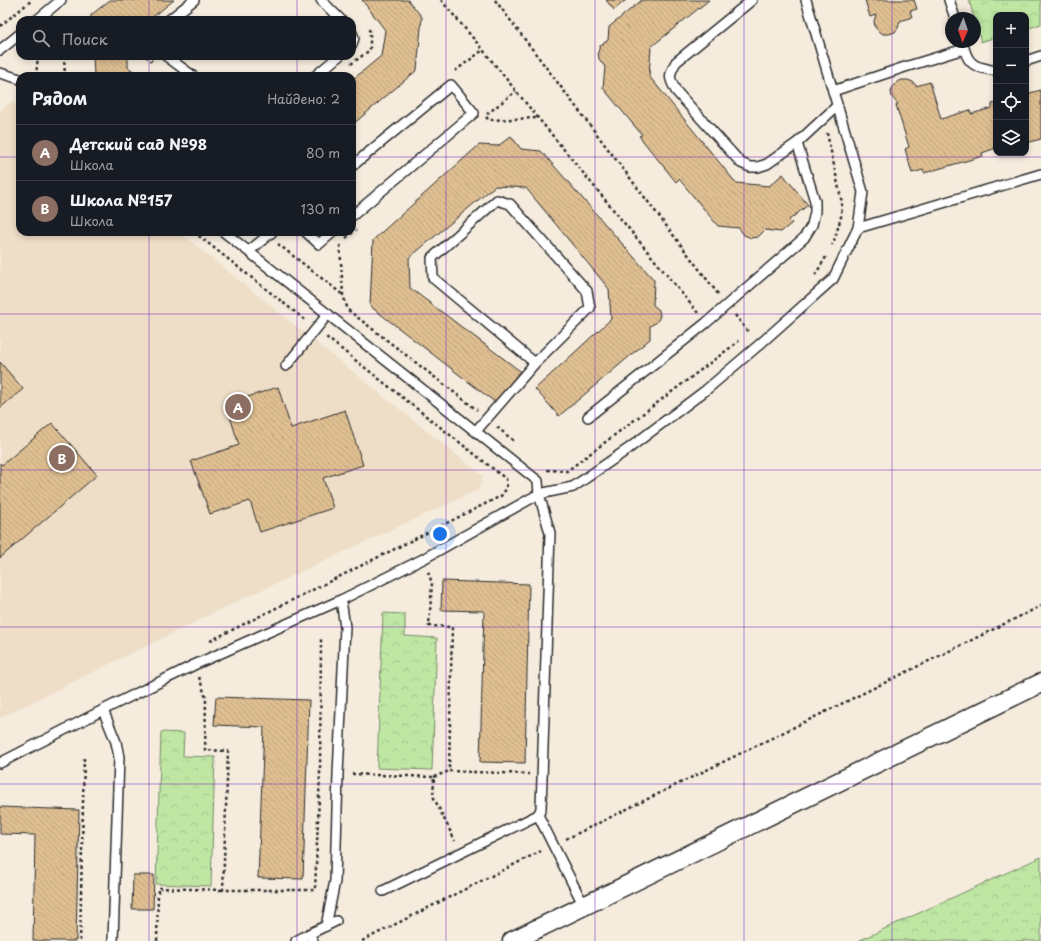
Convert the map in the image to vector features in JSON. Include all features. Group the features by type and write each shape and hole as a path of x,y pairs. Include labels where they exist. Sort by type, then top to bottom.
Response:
{"street":[{"path":"512,941 1041,683"}],"lane":[{"path":"41,16 61,0"},
{"path":"174,16 194,0"},
{"path":"321,0 337,16"},
{"path":"752,0 676,62 670,72 671,82 676,91 741,163 750,167 758,167 767,164 797,143 837,106"},
{"path":"0,763 102,710 194,665 341,600 423,559 539,494 572,487 628,449 712,384 760,344 833,279 858,228 863,192 806,0"},
{"path":"949,0 953,12"},
{"path":"0,50 16,37"},
{"path":"833,92 957,48"},
{"path":"964,48 969,60 977,67 993,71"},
{"path":"1029,60 1041,56"},
{"path":"171,60 188,72"},
{"path":"320,72 335,60"},
{"path":"0,73 16,78"},
{"path":"356,163 451,84 474,113 356,213"},
{"path":"588,417 727,305 804,238 812,225 815,212 815,201 797,143"},
{"path":"858,228 1041,174"},
{"path":"476,431 535,363 590,308 587,291 510,204 497,200 432,258 433,278 535,363"},
{"path":"229,236 538,481 539,494 550,533 542,809 538,815 384,891"},
{"path":"249,251 268,236"},
{"path":"310,236 319,244 328,236"},
{"path":"286,366 328,314"},
{"path":"326,926 335,881 338,774 345,627 341,600"},
{"path":"102,710 116,742 120,757 113,941"},
{"path":"538,815 584,906"},
{"path":"296,941 311,938 326,926 336,921"}],"path":[{"path":"0,26 32,0"},
{"path":"441,0 706,322"},
{"path":"495,0 727,305 750,333"},
{"path":"36,72 38,60"},
{"path":"64,60 65,72"},
{"path":"516,91 485,116 489,120 539,118"},
{"path":"199,236 506,479 507,488 501,496 207,642"},
{"path":"272,236 343,295"},
{"path":"340,243 343,295 348,310 487,418"},
{"path":"432,583 429,626 452,627 448,771"},
{"path":"362,941 553,845 1041,606"},
{"path":"157,941 158,888 316,890 320,773 321,639"},
{"path":"194,665 206,698 205,750 228,751 223,890"},
{"path":"80,941 84,756"},
{"path":"338,774 434,777 448,771 530,774"},
{"path":"434,777 433,796 461,853"}],"shaded area":[{"path":"12,101 16,104 16,236 184,236 483,476 478,490 242,599 0,718 0,111"}],"green space":[{"path":"969,0 1041,0 1041,24 1029,28 1029,12 993,12 993,38 981,42 981,12 972,12"},
{"path":"383,613 405,614 405,636 437,638 432,770 377,768"},
{"path":"161,732 184,733 183,756 215,757 211,886 156,884"},
{"path":"1041,857 1041,941 858,941"}],"building":[{"path":"110,0 174,0 154,16 91,15"},
{"path":"362,0 408,0 422,17 417,70 356,122 356,77 381,56 385,30"},
{"path":"606,0 626,0 614,10"},
{"path":"642,0 709,0 651,47 649,76 736,183 769,186 783,174 808,205 789,220 792,223 781,232 765,230 758,237 751,238 744,235 739,228 718,226 679,179 676,182 639,136 642,135 603,88 605,67 599,59 598,52 600,46 608,40 609,27"},
{"path":"865,0 914,0 917,9 910,11 912,17 900,21 895,32 883,34 875,27 874,21 876,15 870,17"},
{"path":"93,60 128,60 128,67 135,72 94,72"},
{"path":"908,80 913,82 916,86 930,82 941,119 970,110 971,114 992,108 993,104 993,149 982,153 983,156 924,173 923,170 912,173 905,149 909,147 896,105 898,104 892,97 891,92 893,86 897,82"},
{"path":"1041,90 1041,139 1029,142 1029,120 1029,93"},
{"path":"511,136 521,149 541,151 654,280 653,305 659,310 660,316 657,322 650,326 650,339 559,416 535,389 611,319 609,289 526,188 495,186 409,258 410,288 520,371 496,403 370,306 373,240 479,145 498,146"},
{"path":"0,362 23,389 0,408"},
{"path":"278,387 291,428 345,410 363,465 323,478 333,508 260,532 250,501 210,514 191,461 239,445 226,404"},
{"path":"52,423 97,475 0,558 0,463 2,465"},
{"path":"442,581 529,584 525,763 480,762 484,611 441,610"},
{"path":"216,697 309,700 303,879 258,878 264,727 214,725"},
{"path":"0,807 79,810 76,941 33,941 35,835 0,834"},
{"path":"133,875 154,875 153,909 132,909"}],"place":[{"name":"Детский сад №98","path":"238,407"},
{"name":"Школа №157","path":"62,458"}]}
